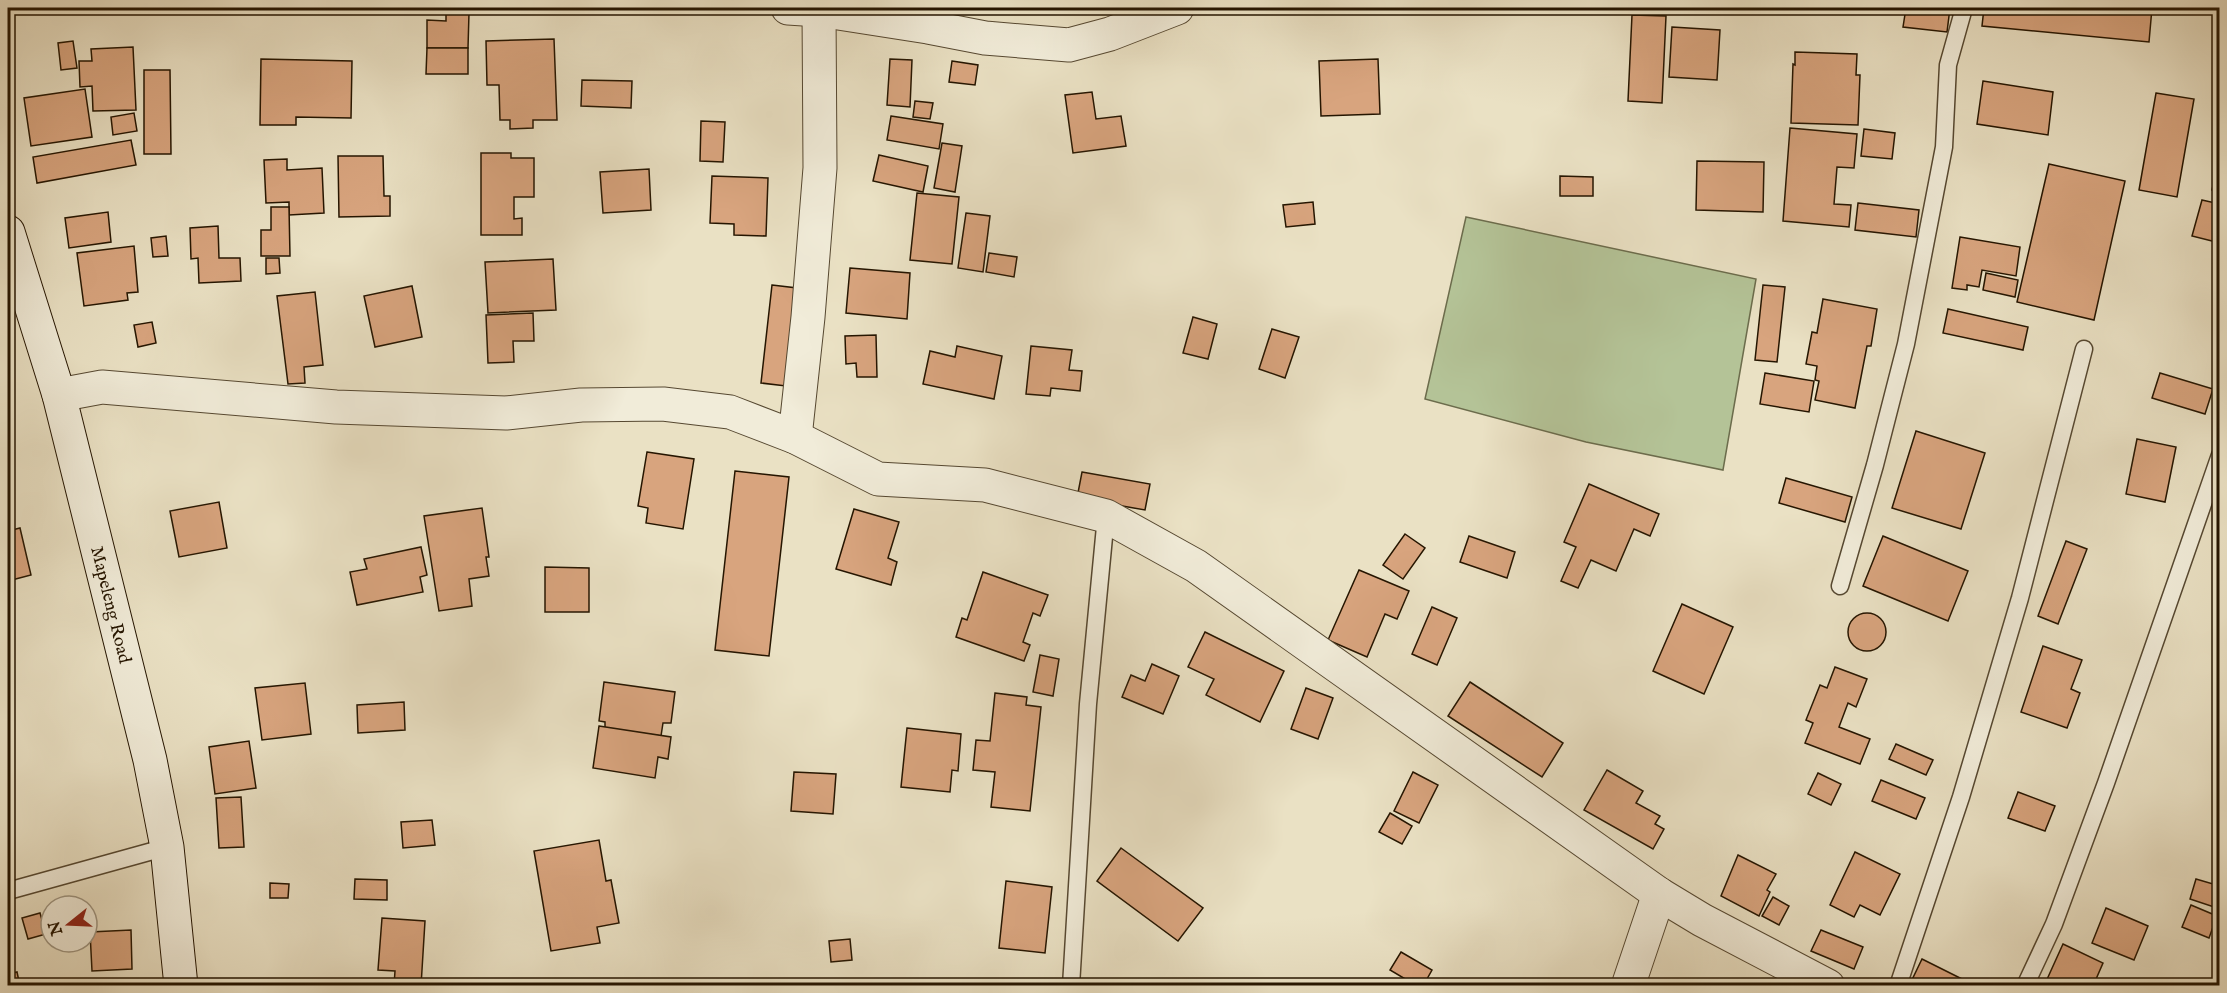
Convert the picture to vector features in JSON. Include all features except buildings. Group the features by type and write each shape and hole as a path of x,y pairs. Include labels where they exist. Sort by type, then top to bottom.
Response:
{"street":[{"path":"795,437 808,317 820,168 804,9 926,17 985,39 1069,45 1110,34 1177,8"},
{"name":"Mapeleng Road","path":"8,232 59,395 150,760 167,848 181,986"},
{"path":"59,395 102,387 336,407 506,413 581,405 663,404 730,412 795,437 878,478 985,485 1106,516 1196,566 1659,894 1702,920 1827,986"},
{"path":"1628,986 1659,894"}],"lane":[{"path":"1840,586 1875,465 1906,344 1944,147 1948,65 1964,8"},
{"path":"1898,986 1961,797 2020,598 2084,348"},
{"path":"2025,986 2054,924 2220,455"},
{"path":"1071,986 1088,704 1106,516"},
{"path":"8,891 167,848"}],"green space":[{"path":"1466,217 1756,279 1723,470 1586,442 1425,399"}]}
